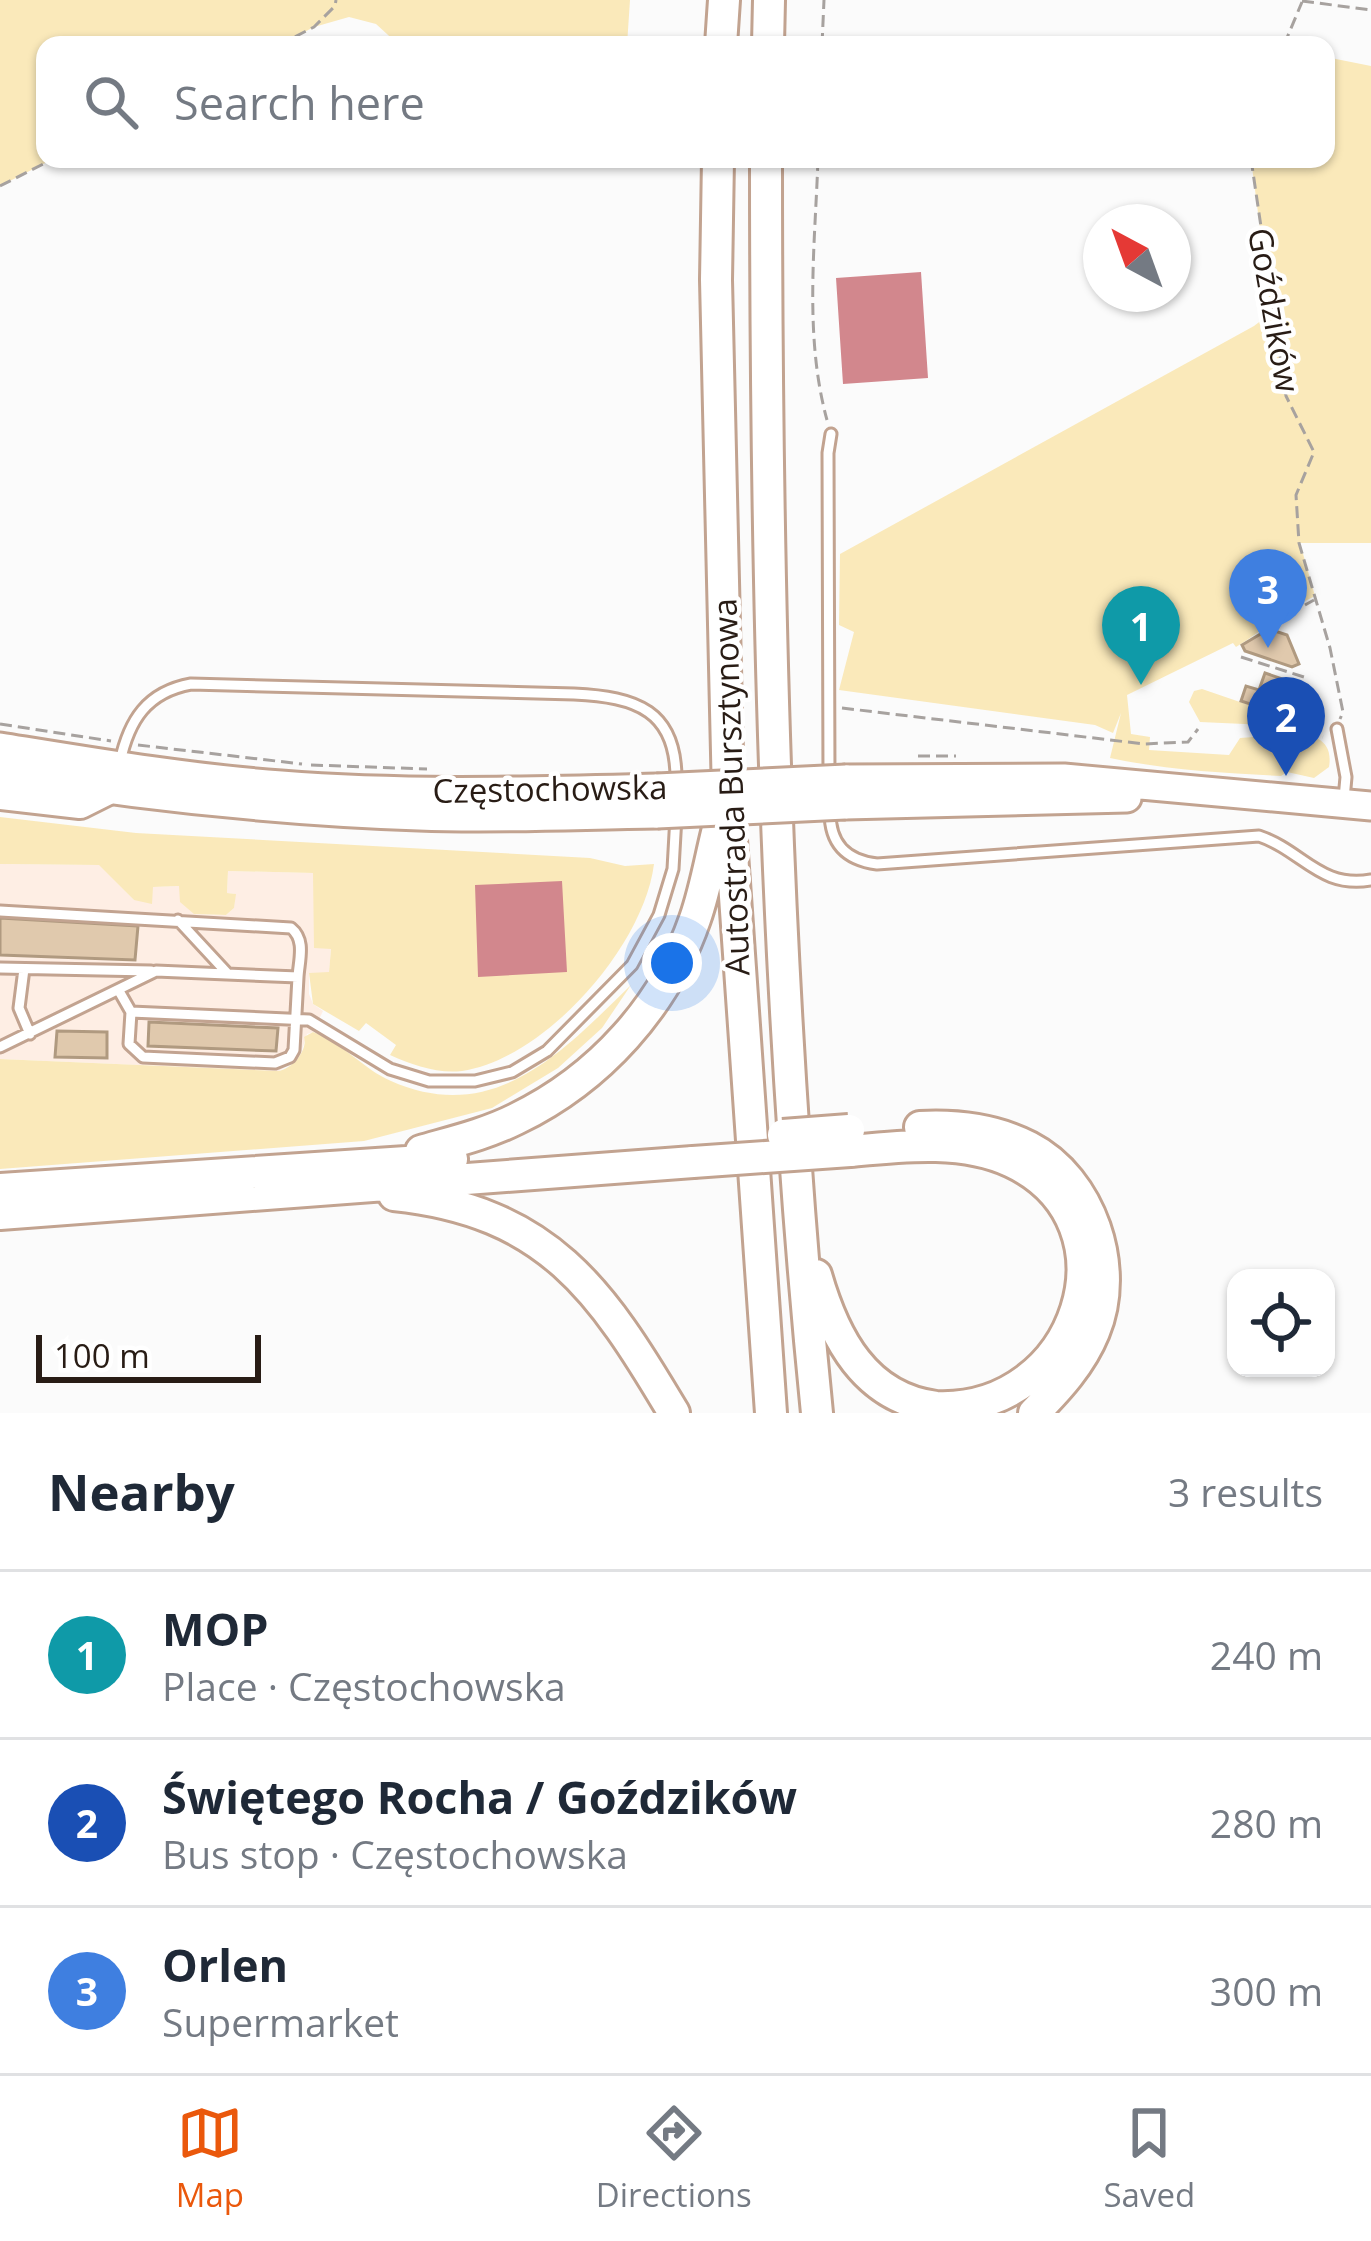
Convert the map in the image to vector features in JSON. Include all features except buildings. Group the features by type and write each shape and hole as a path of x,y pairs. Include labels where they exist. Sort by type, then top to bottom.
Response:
{"highway":[{"path":"722,36 724,0"},
{"path":"768,36 769,0"},
{"name":"Autostrada Bursztynowa","path":"718,168 716,280 728,796 771,1413"},
{"name":"Autostrada Bursztynowa","path":"766,168 766,460 777,836 817,1413"},
{"path":"0,794 80,803 116,773"},
{"path":"375,1164 515,1120 606,1057 648,1009 682,952 704,893 728,796"},
{"path":"0,1214 347,1190 692,1152 850,1140 937,1126 983,1131 1031,1148 1055,1167 1090,1214 1099,1241 1104,1286 1095,1330 1076,1367 1034,1413"},
{"path":"801,1225 839,1339 855,1362 891,1393 923,1405 958,1410 981,1407 1021,1390 1060,1353 1074,1329 1082,1258 1060,1205 1031,1173 994,1155 850,1140"},
{"path":"0,1189 375,1164 692,1152"},
{"path":"347,1190 469,1210 506,1224 548,1250 609,1310 674,1413"}],"main road":[{"name":"Częstochowska","path":"0,747 308,811 422,816 846,792 1246,796 1358,805"},
{"name":"Częstochowska","path":"0,773 116,773"}],"lane":[{"path":"831,434 830,828 842,851 863,862 1259,836 1278,842 1322,874 1348,884 1371,880"},
{"path":"116,773 138,713 172,687 191,685 610,696 634,702 664,727 676,760 673,869 659,915 632,965 547,1051 491,1078 437,1082 390,1069 315,1021 131,1012"},
{"path":"1337,729 1346,777 1358,805"},
{"path":"0,911 291,928 301,944 294,1051 284,1061 148,1059 128,1044 131,1012 118,991"},
{"path":"178,920 228,974"},
{"path":"0,968 298,977"},
{"path":"24,969 19,1008 30,1034"},
{"path":"0,1047 156,971"}],"path":[{"path":"296,36 314,27 336,0"},
{"path":"823,36 824,0"},
{"path":"1288,36 1302,0 1371,10"},
{"path":"0,186 36,168"},
{"path":"818,168 815,377 831,434"},
{"name":"Goździków","path":"1252,168 1286,397 1314,452 1296,495 1299,543 1343,712 1337,729"},
{"path":"1305,605 1316,600"},
{"path":"1241,657 1304,677 1300,689"},
{"path":"828,706 1144,744 1188,742 1198,728"},
{"path":"0,724 116,773 307,764 435,769"}],"shaded area":[{"path":"0,0 630,0 628,36 389,36 376,24 349,17 296,36 36,36 36,168 0,186"},
{"path":"1335,59 1371,66 1371,543 1300,543 1315,596 1236,647 1233,643 1127,695 1131,734 1150,737 1149,750 1229,755 1240,738 1299,734 1323,742 1329,767 1314,778 1287,772 1281,776 1152,765 1110,758 1121,713 1113,733 1095,725 839,690 854,632 839,625 840,554 1271,313 1252,168 1335,168"},
{"path":"921,272 928,378 843,384 836,278"},
{"path":"1202,689 1296,723 1200,722 1189,702 1194,691"},
{"path":"0,817 136,833 590,858 625,866 654,864 646,896 611,962 557,1022 494,1062 444,1071 390,1055 396,1045 366,1023 359,1031 313,1004 309,973 329,972 331,949 314,948 313,873 228,871 227,893 236,894 234,908 226,915 194,914 180,902 179,886 153,887 152,904 134,900 99,865 0,864"},
{"path":"0,864 100,865 134,900 153,887 180,886 195,914 226,915 234,908 235,894 227,893 228,871 314,873 314,947 331,948 329,973 309,973 309,994 323,1011 313,1032 307,1034 300,1056 279,1071 0,1059"},
{"path":"562,881 567,972 478,977 475,885"},
{"path":"631,985 602,1028 558,1068 492,1108 364,1141 0,1169 0,1059 279,1071 295,1061 304,1037 313,1032 391,1081 428,1093 463,1095 525,1075 580,1034"}],"place":[{"name":"Orlen","path":"1268,648"},
{"name":"MOP","path":"1141,685"},
{"name":"Świętego Rocha / Goździków","path":"1286,776"}]}
